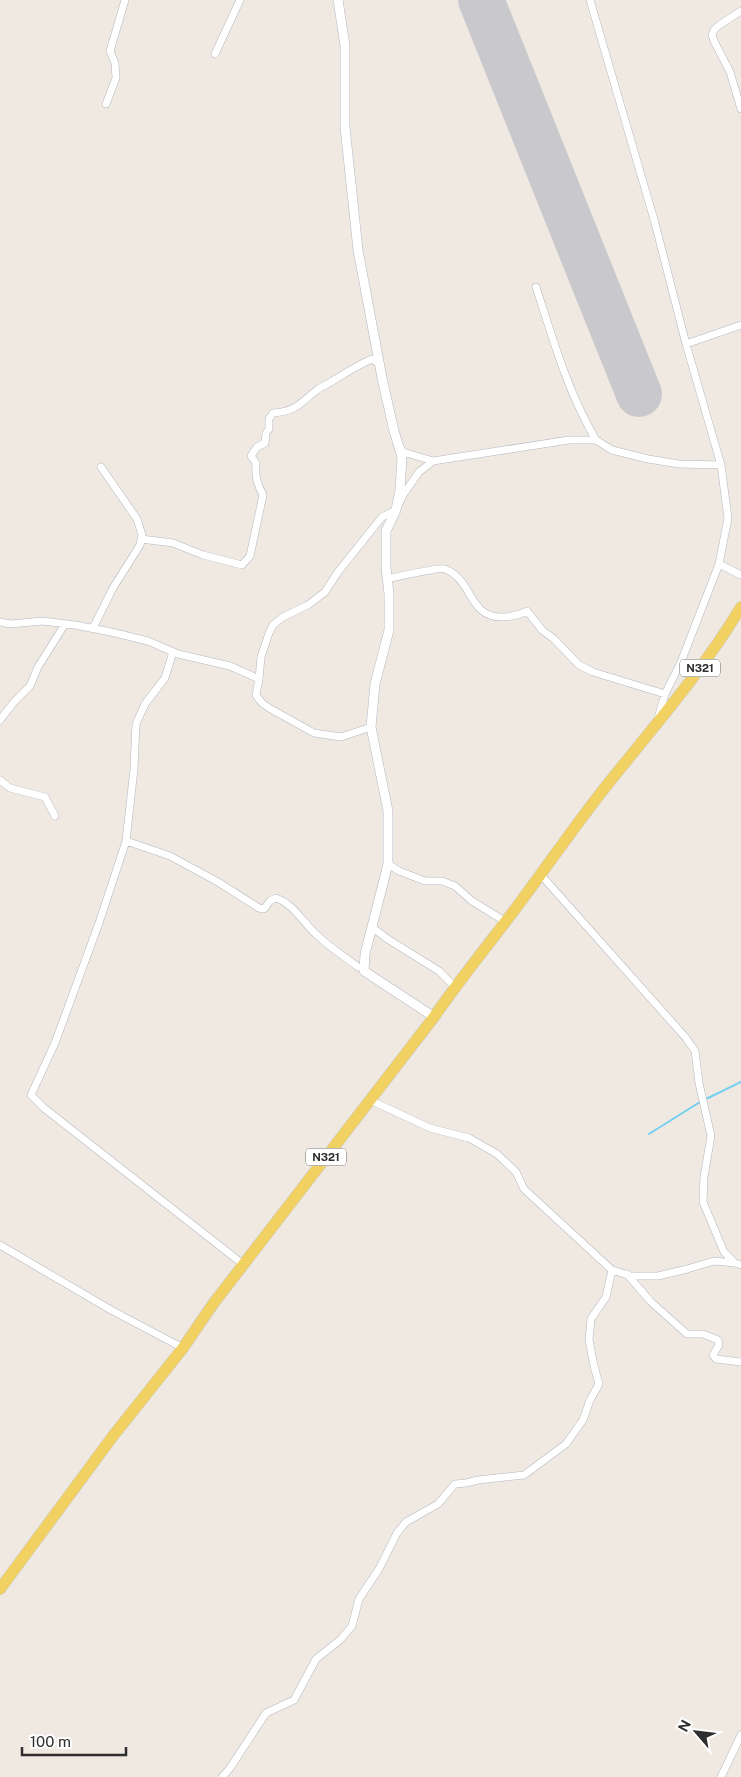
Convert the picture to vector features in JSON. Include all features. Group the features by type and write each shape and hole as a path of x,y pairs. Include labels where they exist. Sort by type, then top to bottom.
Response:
{"main road":[{"name":"N321","path":"0,1589 112,1436 183,1348 213,1304 434,1017 611,781 656,727 709,655 741,607"}],"street":[{"path":"106,104 116,78 115,63 110,51 125,0"},
{"path":"215,54 240,0"},
{"path":"338,0 345,46 345,127 350,186 365,291 402,457 400,490 396,510"},
{"name":"N321","path":"590,0 655,223 686,344 721,465 728,518 719,564 681,662 665,694 656,727"},
{"path":"741,11 718,26 712,35 730,72 741,109"},
{"path":"536,287 582,417 596,440 612,450 648,458 679,464 721,465"},
{"path":"686,344 741,325"},
{"path":"141,539 173,543 203,555 242,565 250,556 263,496 255,475 256,463 251,456 257,447 265,443 266,433 269,429 269,419 273,413 285,412 299,406 318,388 333,381 357,365 372,360 380,364"},
{"path":"398,444 403,452 433,461 569,440 596,440"},
{"path":"433,461 419,472 403,495 386,531 386,567 390,612 389,630 375,684 372,728 388,811 388,864 364,954 364,971 434,1017"},
{"path":"93,628 113,588 140,545 142,535 137,519 101,467"},
{"path":"372,728 341,737 311,732 262,703 256,695 261,657 273,625 283,617 308,605 325,592 338,572 382,517 396,510"},
{"path":"719,564 741,575"},
{"path":"387,579 438,568 444,569 463,582 480,611 495,617 515,616 527,611 542,630 554,639 579,665 593,672 665,694"},
{"path":"0,622 10,624 42,621 93,628 148,641 178,654 230,666 259,679"},
{"path":"0,720 30,686 38,667 65,624"},
{"path":"173,652 165,678 145,704 136,724 134,769 126,841 99,924 55,1043 31,1095 44,1108 244,1265"},
{"path":"0,780 10,788 45,798 55,816"},
{"path":"126,841 170,856 218,882 259,908 264,909 270,901 276,898 283,900 295,910 316,935 358,967"},
{"path":"388,864 399,871 425,881 442,881 455,886 472,901 506,922"},
{"path":"541,875 622,964 695,1051 699,1083 712,1136 704,1177 703,1202 724,1252 738,1264"},
{"path":"372,926 386,938 439,971 455,987"},
{"path":"370,1100 430,1128 469,1138 497,1154 516,1172 524,1189 612,1270 626,1274 658,1276 714,1261 738,1264"},
{"path":"0,1244 111,1310 183,1348"},
{"path":"222,1777 266,1713 294,1700 316,1659 340,1640 352,1626 359,1599 406,1522 438,1504 455,1484 524,1475 566,1444 583,1420 590,1400 599,1384 589,1340 592,1319 606,1296 612,1270"},
{"path":"626,1274 650,1301 687,1334 703,1334 718,1340 719,1345 713,1355 716,1359 741,1362"},
{"path":"722,1777 741,1735"}],"waterway":[{"path":"704,1100 741,1082"},
{"path":"649,1134 700,1102"}],"runway":[{"path":"481,0 639,394"}]}
